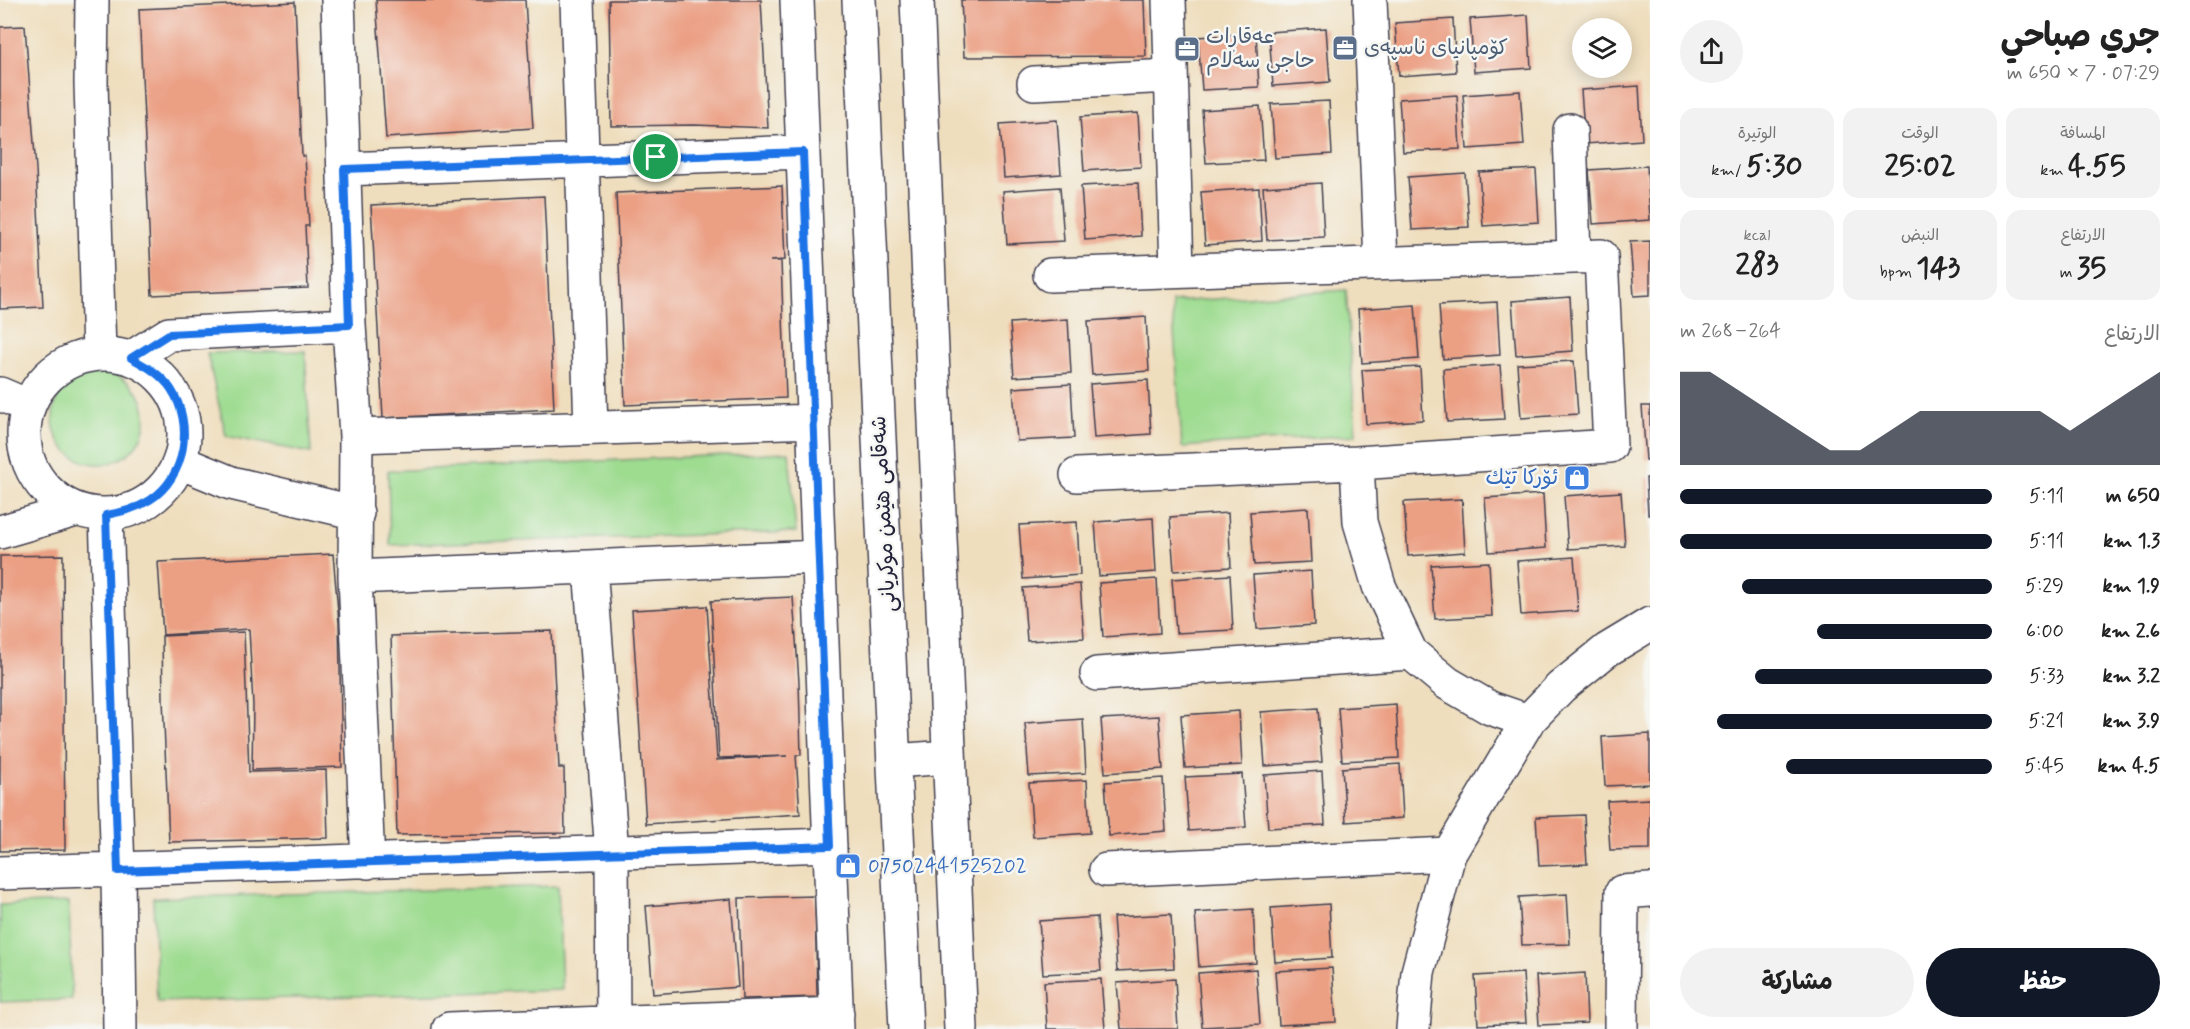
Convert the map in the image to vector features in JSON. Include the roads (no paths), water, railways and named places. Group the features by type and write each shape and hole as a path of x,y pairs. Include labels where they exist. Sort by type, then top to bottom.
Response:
{"street":[{"path":"92,0 91,83 115,356"},
{"path":"338,0 349,325 356,436 355,577 368,862"},
{"path":"577,0 591,428"},
{"path":"449,1029 837,1021 797,0"},
{"name":"شەقامی هێمن موکریانی","path":"859,0 906,1029"},
{"path":"917,0 961,1029"},
{"path":"1169,0 1178,269"},
{"path":"1370,0 1381,262"},
{"path":"1034,83 1170,76"},
{"path":"1570,130 1575,256"},
{"path":"344,169 803,152"},
{"path":"1050,275 1601,256 1610,446 1357,463 1077,475"},
{"path":"91,513 54,498 36,479 26,456 23,431 14,400 39,385 56,369 77,358 115,356 169,334 349,325"},
{"path":"0,532 91,513 130,511 151,500 168,483 180,462 185,437 181,411 171,389 153,370 115,356"},
{"path":"356,436 814,420"},
{"path":"180,462 231,483 357,513"},
{"path":"1357,463 1360,522 1379,586 1411,653 1448,683 1490,708 1528,721"},
{"path":"91,513 118,871 120,1029"},
{"path":"355,577 819,556"},
{"path":"590,567 612,853 613,1026"},
{"path":"1413,1029 1418,972 1449,855 1528,721 1561,687 1607,650 1650,624"},
{"path":"1097,674 1411,653"},
{"path":"894,761 948,757"},
{"path":"0,873 118,871 830,846"},
{"path":"1106,870 1449,855"},
{"path":"1621,1029 1622,892 1650,890"}],"place":[{"name":"کۆمپانیای ناسپەی","path":"1345,48"},
{"name":"عەقاڕات حاجی سەلام","path":"1187,49"},
{"name":"ئۆركا تێك","path":"1577,478"},
{"name":"07502441525202","path":"848,866"}]}
